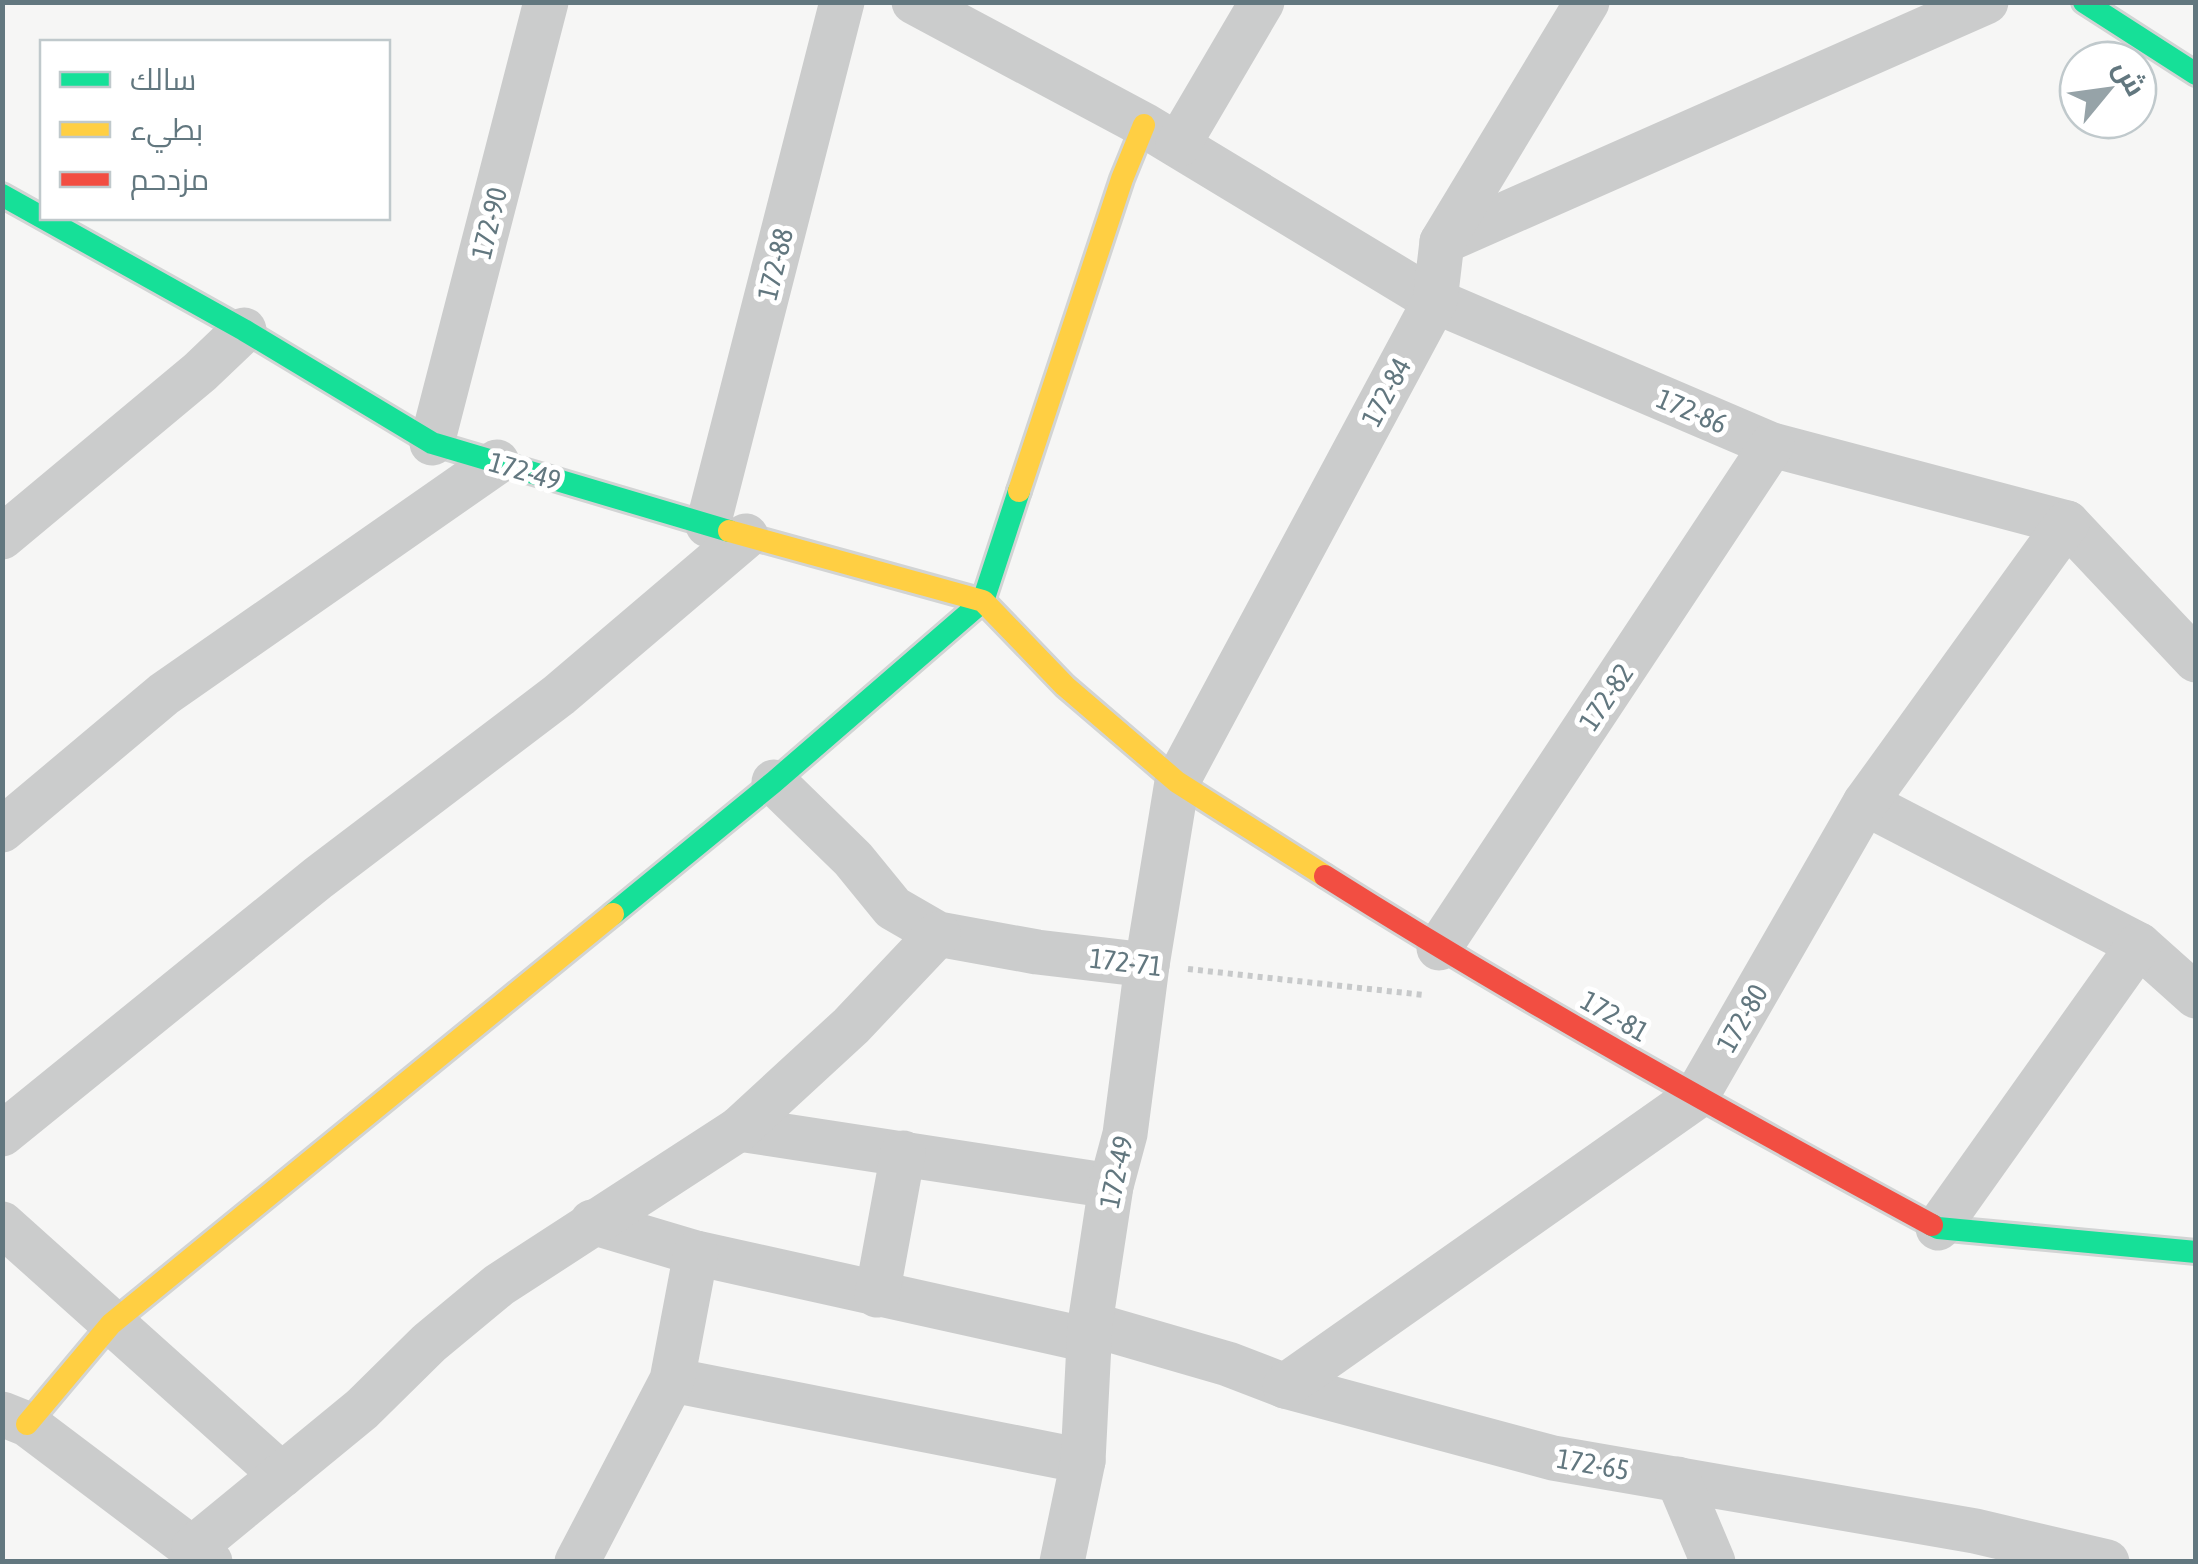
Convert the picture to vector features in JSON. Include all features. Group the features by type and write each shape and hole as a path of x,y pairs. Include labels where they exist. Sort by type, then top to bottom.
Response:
{"street":[{"name":"172-90","path":"432,443 546,2"},
{"name":"172-88","path":"727,530 842,2"},
{"path":"938,934 851,1026 739,1129 499,1285 430,1343 362,1409 282,1475 202,1554 15,1419 111,1324 774,782 982,601 1116,197 1262,2"},
{"name":"172-84","path":"1177,782 1435,301 1442,242 1587,2"},
{"path":"1442,242 1986,2"},
{"path":"2084,2 2196,74"},
{"name":"172-86","path":"927,6 1161,135 1435,301 1772,446 2067,523"},
{"name":"172-49","path":"2,195 40,216"},
{"name":"172-49","path":"47,220 244,330 432,443 982,601"},
{"path":"2,537 200,372 244,330"},
{"name":"172-82","path":"1439,948 1772,446"},
{"path":"2,830 164,694 497,462"},
{"path":"2067,523 2196,660"},
{"name":"172-80","path":"1285,1386 1696,1097 1865,803 2067,523"},
{"path":"2,1134 318,878 559,695 727,530"},
{"name":"172-81","path":"982,601 1065,686 1177,782 1439,948 1696,1097 1938,1228 2196,1252"},
{"name":"172-71","path":"774,782 853,858 893,908 938,934 1036,952 1146,965"},
{"name":"172-49","path":"1062,1562 1083,1461 1089,1332 1111,1186 1125,1134 1146,965 1177,782"},
{"path":"1865,803 2139,945 2196,996"},
{"path":"1938,1228 2139,945"},
{"path":"739,1129 1111,1186"},
{"path":"877,1295 903,1153"},
{"name":"172-65","path":"592,1222 696,1253 877,1295 1089,1332 1228,1364 1285,1386 1553,1458 1974,1531 2107,1562"},
{"path":"2,1224 282,1475"},
{"path":"578,1562 672,1380 696,1253"},
{"path":"672,1380 1083,1461"},
{"path":"1678,1479 1713,1562"}],"path":[{"name":"172-71","path":"1146,965 1441,997"}],"traffic: fast":[{"path":"2084,2 2196,74"},
{"path":"2,195 40,216"},
{"path":"47,220 244,330 432,443 729,531"},
{"path":"613,914 774,782 983,601 1019,491"},
{"path":"1932,1225 2196,1252"}],"traffic: slow":[{"path":"1019,491 1122,179 1144,125"},
{"path":"729,531 983,601 1065,686 1177,782 1325,876"},
{"path":"27,1424 111,1324 613,914"}],"traffic: jam":[{"path":"1325,876 1626,1056 1932,1225"}]}
